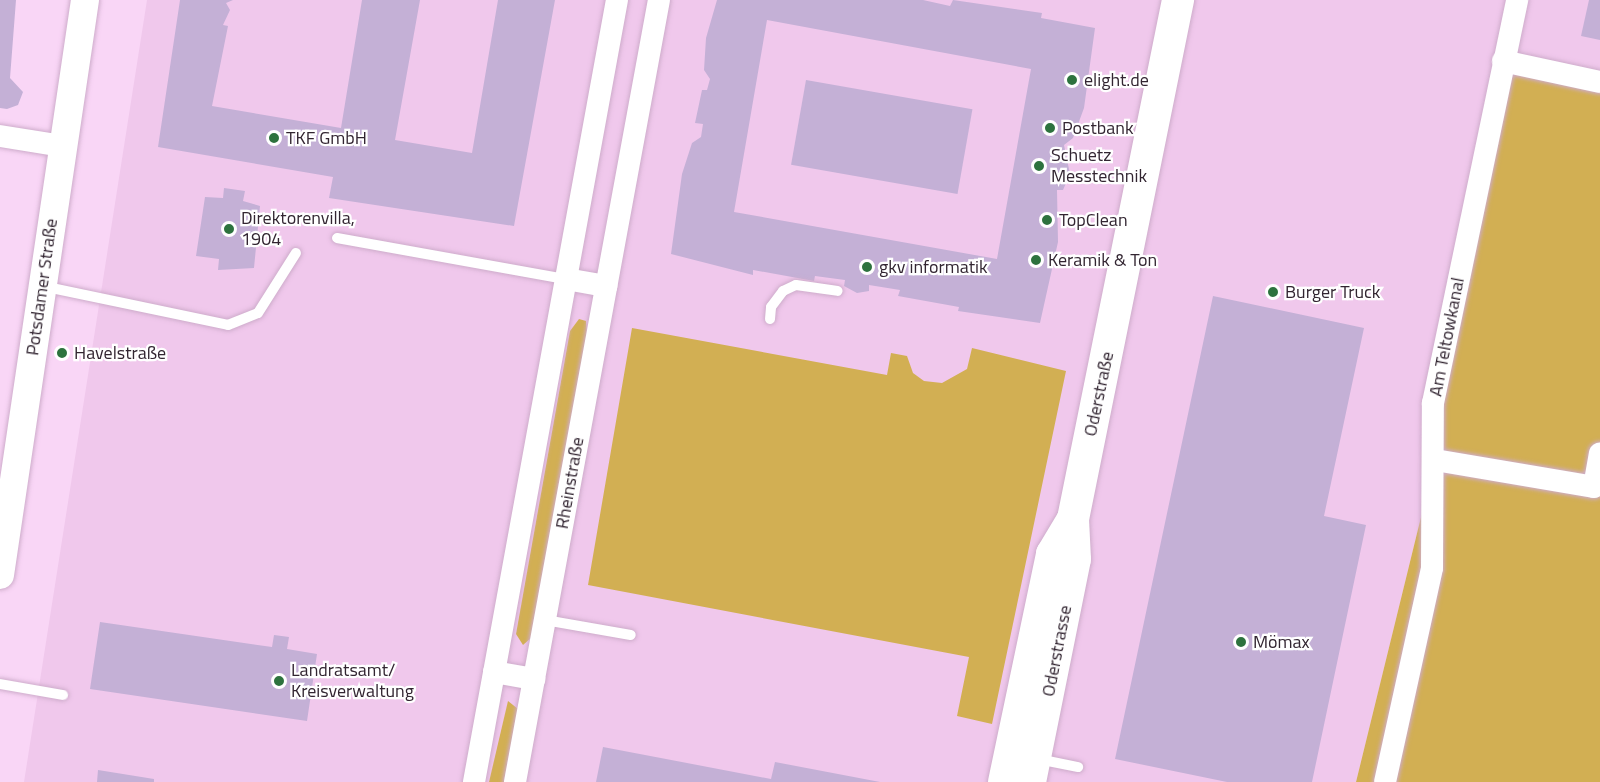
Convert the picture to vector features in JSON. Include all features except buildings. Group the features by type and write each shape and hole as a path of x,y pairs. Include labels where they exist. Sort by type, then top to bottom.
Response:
{"main road":[{"name":"Oderstraße","path":"1014,765 1052,554 1073,519 1178,0"}],"street":[{"name":"Potsdamer Straße","path":"0,575 6,475 42,285 85,0"},
{"path":"474,782 617,0"},
{"name":"Rheinstraße","path":"515,782 659,0"},
{"name":"Am Teltowkanal","path":"1385,782 1431,568 1436,460 1433,404 1517,0"},
{"path":"1503,61 1600,82"},
{"path":"0,136 63,146"},
{"path":"566,279 606,286"},
{"path":"1436,460 1594,487 1600,454"},
{"path":"494,672 534,679"}],"lane":[{"path":"337,238 566,279"},
{"path":"42,285 228,325 258,313 296,253"},
{"path":"770,319 771,307 783,291 796,285 838,291"},
{"path":"545,620 631,635"},
{"path":"0,684 63,695"},
{"path":"1014,765 1078,767"}],"shaded area":[{"path":"147,0 1600,0 1600,82 1435,460 1356,782 24,782"},
{"path":"1503,61 1600,82 1600,782 1356,782 1435,460 1433,403"},
{"path":"579,319 586,321 587,335 531,638 523,645 516,634 570,331"},
{"path":"632,328 887,375 891,353 907,356 913,373 924,381 942,383 967,369 972,348 1066,371 992,724 957,716 969,657 588,585"},
{"path":"508,701 518,709 504,782 489,782"}],"place":[{"name":"elight.de","path":"1072,80"},
{"name":"Postbank","path":"1050,128"},
{"name":"TKF GmbH","path":"274,138"},
{"name":"Schuetz Messtechnik","path":"1039,166"},
{"name":"TopClean","path":"1047,220"},
{"name":"Direktorenvilla, 1904","path":"229,229"},
{"name":"Keramik & Ton","path":"1036,260"},
{"name":"gkv informatik","path":"867,267"},
{"name":"Burger Truck","path":"1273,292"},
{"name":"Havelstraße","path":"62,353"},
{"name":"Mömax","path":"1241,642"},
{"name":"Landratsamt/ Kreisverwaltung","path":"279,681"}]}
